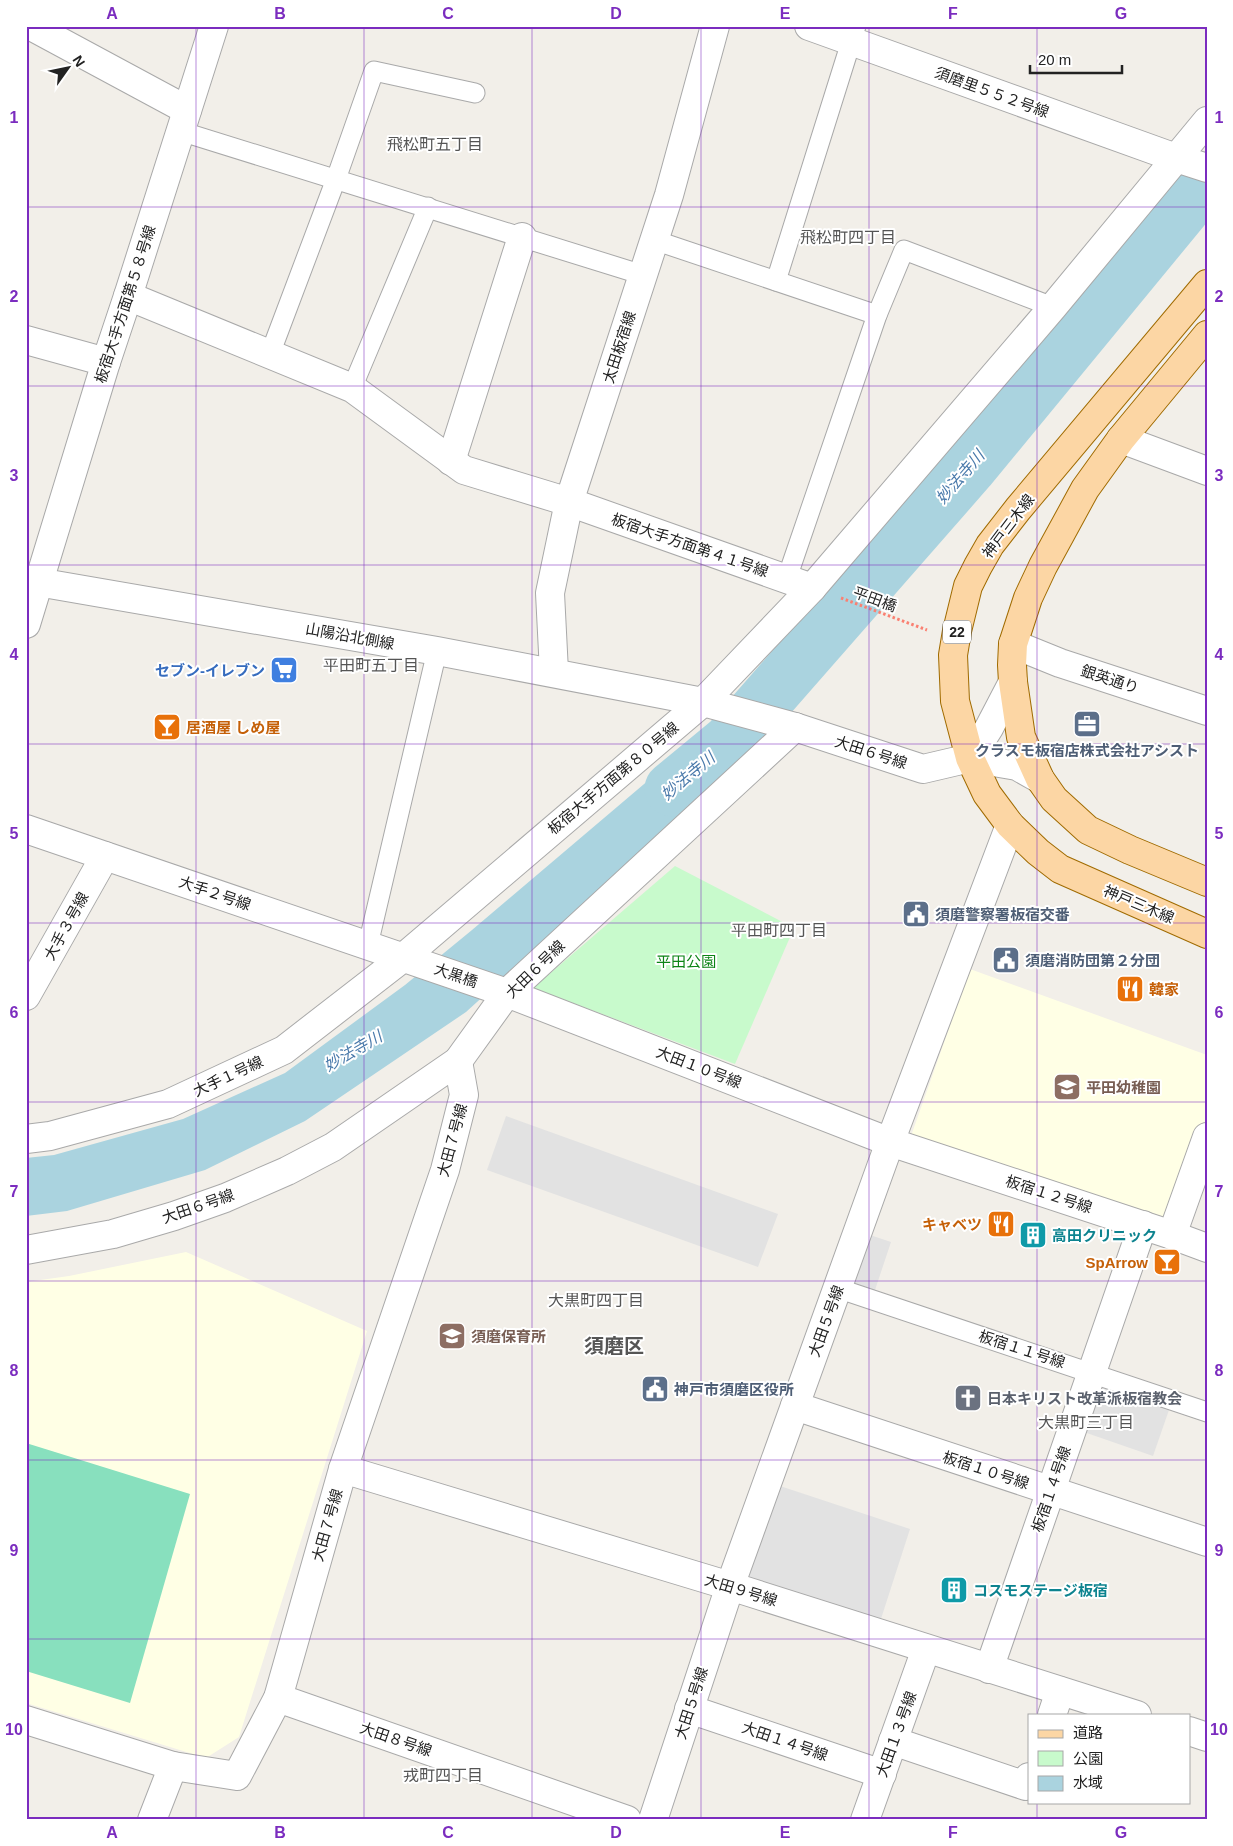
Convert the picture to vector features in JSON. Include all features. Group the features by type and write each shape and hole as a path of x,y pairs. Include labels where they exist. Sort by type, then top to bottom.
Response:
{"main road":[{"name":"神戸三木線","path":"1207,284 990,545 968,586 953,655 955,701 970,758 987,794 1010,825 1038,852 1060,869 1207,934"},
{"path":"1207,335 1121,439 1085,489 1043,566 1028,598 1013,644 1012,682 1021,737 1040,779 1054,799 1088,830 1130,850 1207,882"}],"street":[{"path":"31,26 184,120"},
{"name":"板宿大手方面第５８号線","path":"26,624 33,581 128,296 214,26"},
{"name":"太田板宿線","path":"554,672 550,593 569,502 668,196 715,26"},
{"name":"須磨里５５２号線","path":"809,26 854,34 1193,163"},
{"name":"板宿大手方面第８０号線","path":"404,957 713,704 1053,307 1193,163 1207,121"},
{"path":"452,461 522,237"},
{"name":"板宿大手方面第４１号線","path":"128,296 352,388 464,470 569,502 812,588"},
{"path":"26,340 106,362"},
{"path":"1121,439 1207,471"},
{"name":"山陽沿北側線","path":"33,581 554,672 713,704 795,727"},
{"name":"銀英通り","path":"1013,644 1060,663 1207,711"},
{"path":"1012,682 970,758 1016,766 1040,779"},
{"name":"大田６号線","path":"26,1250 114,1234 225,1198 287,1171 333,1147 458,1061 507,993 795,727 922,769 970,758"},
{"name":"大田５号線","path":"653,1820 730,1586 890,1142 1010,825"},
{"name":"大手２号線","path":"26,829 404,957"},
{"name":"大手３号線","path":"26,996 105,856"},
{"name":"大黒橋","path":"404,957 507,993"},
{"name":"大手１号線","path":"26,1139 50,1136 168,1104 284,1050 404,957"},
{"name":"大田１０号線","path":"507,993 890,1142"},
{"name":"大田７号線","path":"26,1720 173,1766 237,1776 278,1698 343,1469 445,1170 464,1095 458,1061"},
{"path":"1172,1235 1207,1137"},
{"name":"板宿１２号線","path":"890,1142 1143,1225 1207,1248"},
{"name":"板宿１４号線","path":"989,1669 1143,1225"},
{"name":"板宿１０号線","path":"795,1406 1207,1542"},
{"name":"大田９号線","path":"343,1469 730,1586 989,1669 1056,1703 1129,1714"},
{"name":"大田１３号線","path":"865,1820 926,1649"},
{"name":"大田８号線","path":"278,1698 627,1820"},
{"name":"大田１４号線","path":"689,1709 882,1774"},
{"path":"1190,1731 1207,1737"},
{"path":"893,1741 1026,1786 1028,1780"},
{"path":"152,1820 173,1766"}],"lane":[{"path":"776,281 854,34"},
{"path":"270,354 336,179 374,71 475,93"},
{"path":"184,120 336,179 643,276"},
{"path":"352,388 428,207"},
{"path":"654,240 877,315"},
{"path":"787,578 877,315 904,250 1053,307"},
{"path":"368,945 437,651"},
{"name":"板宿１１号線","path":"837,1288 1207,1412"}],"path":[{"name":"平田橋","path":"840,598 928,630"}],"shaded area":[{"name":"平田幼稚園","path":"970,969 1207,1055 1207,1119 1169,1228 911,1136"},
{"path":"506,1116 778,1214 758,1267 487,1170"},
{"path":"867,1234 891,1242 875,1290 851,1282"},
{"path":"186,1252 367,1331 239,1737 206,1758 26,1703 26,1282 69,1276"},
{"path":"1098,1382 1170,1407 1153,1456 1081,1431"},
{"path":"777,1485 910,1529 879,1625 746,1581"}],"green space":[{"name":"平田公園","path":"675,866 794,928 735,1064 533,988"},
{"path":"26,1443 190,1494 130,1703 26,1671"}],"water":[{"path":"703,734 759,746 466,1012 305,1121 205,1170 67,1211 26,1216 26,1158 54,1155 183,1119 285,1073 405,985"}],"waterway":[{"name":"妙法寺川","path":"672,789 729,742 969,468 1207,179"}],"place":[{"name":"セブン-イレブン","path":"284,670"},
{"name":"クラスモ板宿店株式会社アシスト","path":"1087,724"},
{"name":"居酒屋 しめ屋","path":"167,727"},
{"name":"須磨警察署板宿交番","path":"916,914"},
{"name":"須磨消防団第２分団","path":"1006,960"},
{"name":"韓家","path":"1130,989"},
{"name":"平田幼稚園","path":"1067,1087"},
{"name":"キャベツ","path":"1001,1224"},
{"name":"高田クリニック","path":"1033,1235"},
{"name":"SpArrow","path":"1167,1262"},
{"name":"須磨保育所","path":"452,1336"},
{"name":"神戸市須磨区役所","path":"655,1389"},
{"name":"日本キリスト改革派板宿教会","path":"968,1398"},
{"name":"コスモステージ板宿","path":"954,1590"}],"district":[{"name":"飛松町五丁目","path":"435,144"},
{"name":"飛松町四丁目","path":"848,237"},
{"name":"平田町五丁目","path":"371,665"},
{"name":"平田町四丁目","path":"779,930"},
{"name":"大黒町四丁目","path":"596,1300"},
{"name":"須磨区","path":"614,1346"},
{"name":"大黒町三丁目","path":"1086,1422"},
{"name":"戎町四丁目","path":"443,1775"}]}
